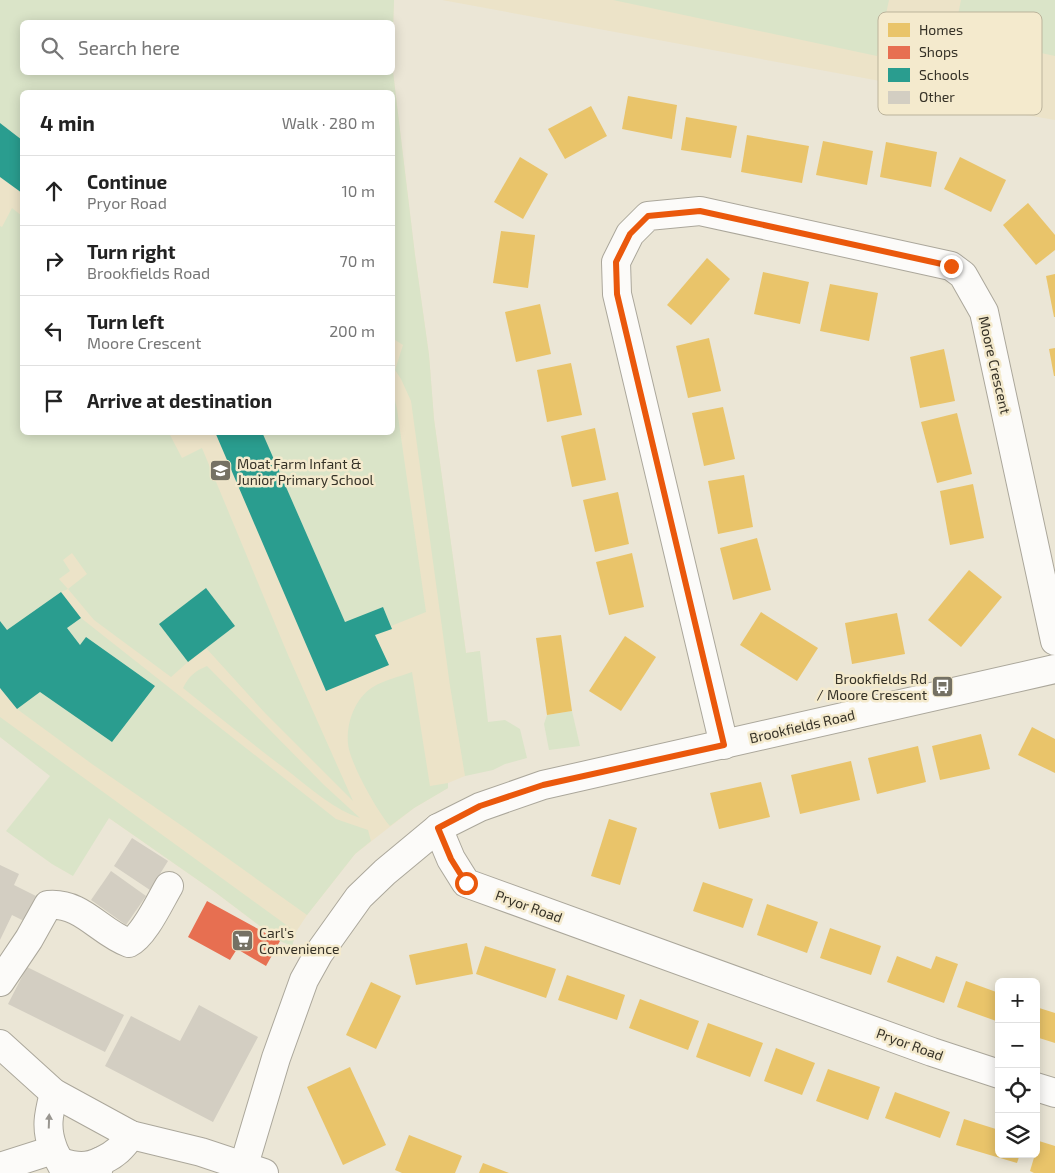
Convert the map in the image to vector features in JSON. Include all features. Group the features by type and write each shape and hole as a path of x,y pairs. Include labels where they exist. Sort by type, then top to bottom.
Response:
{"street":[{"name":"Moore Crescent","path":"724,745 617,294 616,262 630,234 648,216 700,211 951,266 963,275 984,312 1055,641"},
{"name":"Brookfields Road","path":"438,828 480,806 543,785 1055,669"},
{"name":"Pryor Road","path":"438,828 451,859 466,883 932,1052 995,1073"},
{"path":"0,1044 54,1093 131,1135 201,1152 254,1169 276,1058 304,980 315,960 359,897 385,872 438,828"},
{"path":"0,982 29,939 48,905 59,904 72,907 98,926 129,943 144,928 168,886"},
{"path":"1040,1088 1055,1093"},
{"path":"54,1093 47,1122 60,1162"},
{"path":"0,1167 60,1162 76,1167 93,1165 99,1167 124,1146 131,1135"}],"shaded area":[{"name":"Moat Farm Infant & Junior Primary School","path":"0,0 394,0 393,20 20,20 20,75 393,75 429,355 434,419 466,653 480,651 465,776 448,783 448,788 414,808 355,854 307,915 296,932 292,946 280,941 215,892 109,818 0,737"},
{"path":"442,0 1055,0 1055,120 1026,115 1042,115 1042,12 878,12 878,81"}],"green space":[{"path":"0,0 394,0 393,20 20,20 20,75 393,75 429,355 434,419 466,653 480,651 488,722 505,720 520,729 527,758 505,764 493,770 465,776 450,686 411,401 395,370 403,345 395,340 395,90 20,90 20,138 0,123"},
{"path":"613,0 889,0 886,12 878,12 877,56"},
{"path":"961,0 1055,0 1055,56 1042,53 1042,12 959,12"},
{"path":"12,208 20,214 20,435 170,435 182,458 202,448 288,655 353,801 265,713 206,648 235,626 206,588 159,624 188,662 171,677 94,620 68,589 7,630 0,621 0,226 2,227","holes":["72,553 87,574 68,589 59,579 70,571 63,560"]},
{"path":"395,400 426,612 391,626 383,607 345,622 263,435 395,435"},
{"path":"81,618 336,819 368,830 371,841 355,854 307,915 17,709 40,692 112,742 86,637 80,645 67,628"},
{"path":"207,666 324,785 360,818 333,805 316,793 183,688 193,674"},
{"path":"412,672 430,786 448,783 448,788 414,808 390,826 372,798 354,763 348,744 350,720 361,698 373,687"},
{"path":"572,711 580,746 549,750 544,724 547,715"},
{"path":"0,717 296,932 292,946 280,941 215,892 109,818 73,876 52,864 6,831 50,776 0,737"}],"building: Homes":[{"path":"628,96 677,105 672,139 622,129"},
{"path":"591,106 607,136 565,159 548,129"},
{"path":"686,117 737,126 731,158 681,150"},
{"path":"747,135 809,146 802,183 741,172"},
{"path":"823,141 873,151 867,185 816,175"},
{"path":"886,142 937,152 931,187 880,177"},
{"path":"520,157 548,174 523,219 494,202"},
{"path":"960,157 1006,180 991,212 944,189"},
{"path":"1028,203 1055,235 1055,250 1036,265 1003,225"},
{"path":"501,231 535,235 528,288 493,283"},
{"path":"707,258 730,279 691,325 667,305"},
{"path":"763,272 809,282 800,324 754,314"},
{"path":"1055,274 1055,317 1054,317 1046,276"},
{"path":"830,284 878,293 869,341 820,331"},
{"path":"540,304 551,354 516,362 505,312"},
{"path":"709,338 721,391 688,398 676,346"},
{"path":"1055,348 1055,376 1054,376 1049,349"},
{"path":"944,349 955,401 920,408 910,357"},
{"path":"571,363 582,415 547,422 537,370"},
{"path":"723,407 735,459 704,466 692,413"},
{"path":"957,413 972,474 937,483 921,422"},
{"path":"595,428 606,480 572,487 561,436"},
{"path":"744,475 753,527 718,534 708,481"},
{"path":"973,484 984,538 950,545 940,491"},
{"path":"618,492 629,544 595,552 583,500"},
{"path":"757,538 771,590 733,600 720,548"},
{"path":"632,553 644,607 609,615 596,562"},
{"path":"969,570 1002,597 961,647 928,620"},
{"path":"761,612 818,648 797,681 740,645"},
{"path":"897,613 905,654 852,664 845,623"},
{"path":"561,635 572,711 547,715 536,638"},
{"path":"625,636 656,657 621,711 589,691"},
{"path":"1032,727 1055,739 1055,773 1018,755"},
{"path":"981,734 990,769 940,780 932,746"},
{"path":"918,746 926,782 877,794 868,758"},
{"path":"851,761 860,800 800,814 791,775"},
{"path":"761,782 770,817 719,829 710,793"},
{"path":"609,819 637,828 620,885 591,876"},
{"path":"703,882 753,899 743,928 693,911"},
{"path":"767,904 818,922 807,953 757,935"},
{"path":"830,928 881,946 871,975 820,958"},
{"path":"467,943 473,974 416,985 409,955"},
{"path":"485,946 556,969 546,998 476,974"},
{"path":"897,956 931,969 936,956 958,964 944,1003 887,982"},
{"path":"567,975 625,995 617,1020 558,1000"},
{"path":"966,981 995,992 995,1021 957,1007"},
{"path":"371,982 401,996 376,1049 346,1035"},
{"path":"640,999 699,1021 688,1050 629,1028"},
{"path":"1040,1008 1055,1013 1055,1043 1040,1038"},
{"path":"708,1023 763,1043 750,1077 696,1057"},
{"path":"776,1048 815,1063 802,1095 764,1081"},
{"path":"350,1067 386,1145 343,1165 307,1087"},
{"path":"828,1069 880,1087 868,1120 816,1101"},
{"path":"895,1092 950,1112 940,1138 885,1118"},
{"path":"964,1119 995,1129 995,1157 956,1145"},
{"path":"409,1135 462,1156 455,1173 402,1173 395,1170"},
{"path":"1040,1141 1055,1146 1055,1173 1034,1173 1030,1171 1034,1158 1040,1158"},
{"path":"1000,1158 1019,1158 1017,1163"},
{"path":"483,1163 509,1173 479,1173"}],"building: Shops":[{"path":"207,901 280,941 266,966 237,949 230,960 188,937"}],"building: Schools":[{"path":"0,123 20,138 20,192 0,177"},
{"path":"216,435 263,435 345,622 383,607 392,629 375,635 389,665 326,691"},
{"path":"206,588 235,626 188,662 159,624"},
{"path":"61,592 81,618 67,628 80,645 86,637 155,686 112,742 40,692 17,709 0,688 0,621 7,630"}],"building: Other":[{"path":"132,838 168,861 150,890 114,866"},
{"path":"0,865 19,874 14,885 36,896 24,921 12,915 0,940"},
{"path":"111,871 146,896 126,925 91,900"},
{"path":"27,967 124,1015 105,1052 8,1004"},
{"path":"199,1005 258,1037 213,1122 105,1066 131,1016 180,1041"}],"place":[{"name":"Moat Farm Infant & Junior Primary School","path":"221,471"},
{"name":"Brookfields Rd / Moore Crescent","path":"943,686"},
{"name":"Carl's Convenience","path":"243,940"}],"route":[{"path":"466,883 451,859 438,828 480,806 543,785 724,745 617,294 616,262 630,234 648,216 700,211 951,266"}]}
